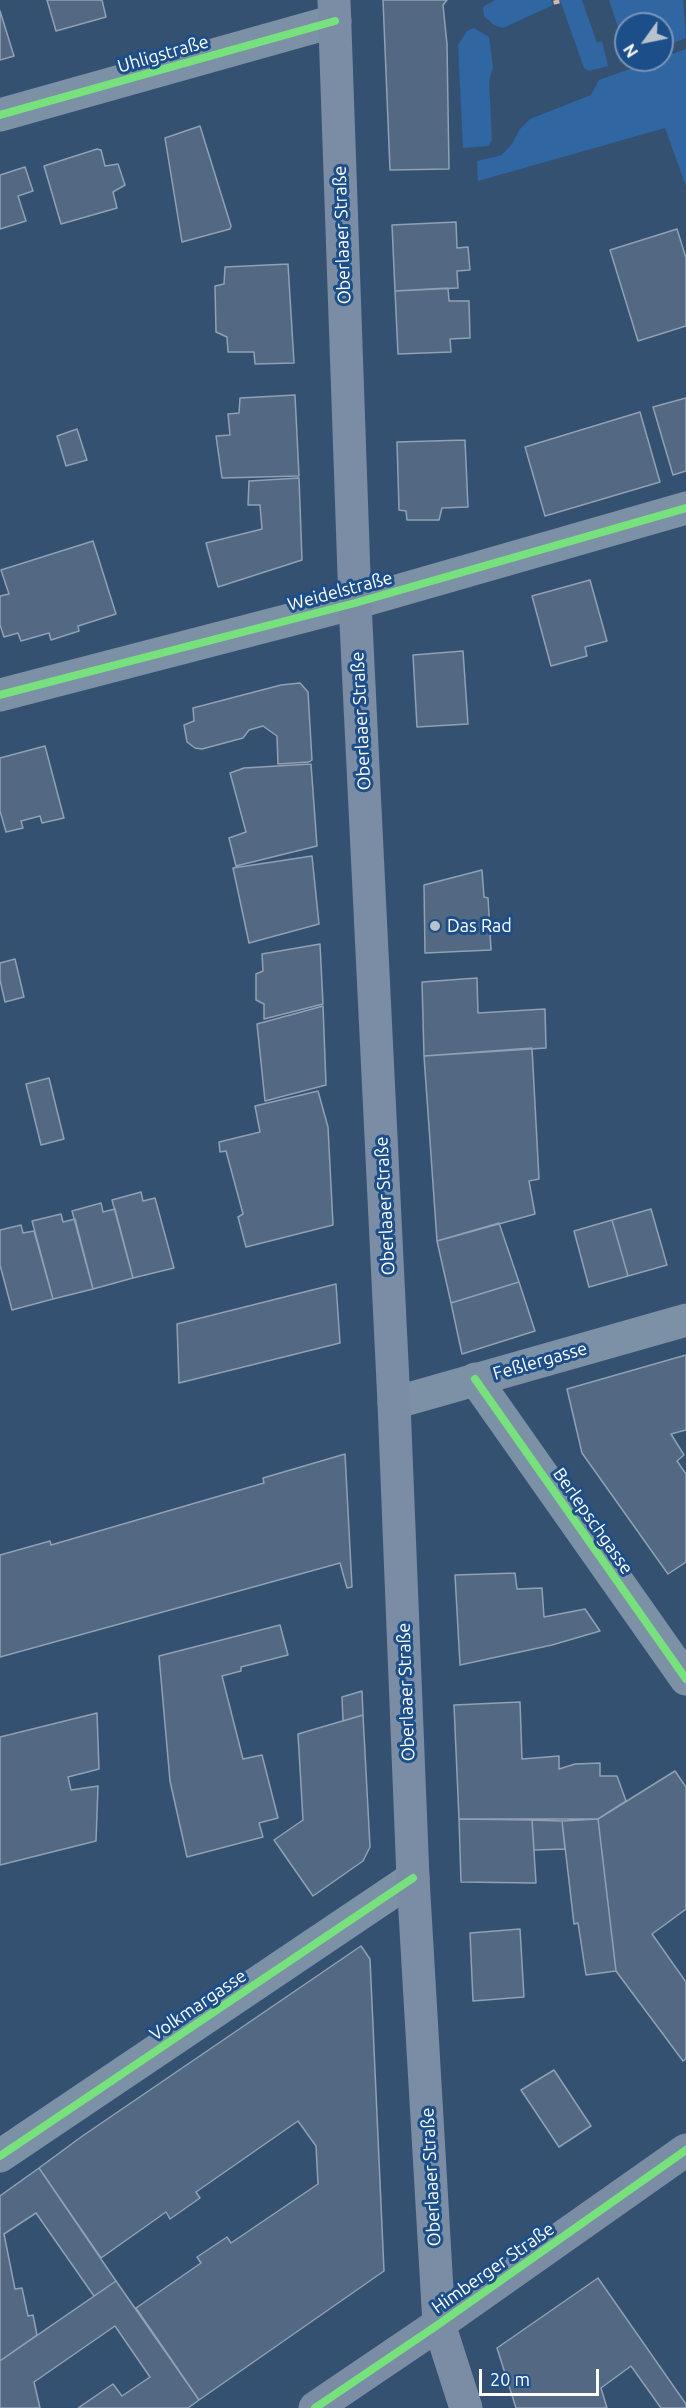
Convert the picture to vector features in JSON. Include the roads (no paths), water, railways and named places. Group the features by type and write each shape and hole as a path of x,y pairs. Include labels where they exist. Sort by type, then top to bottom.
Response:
{"main road":[{"name":"Oberlaaer Straße","path":"334,10 355,603 394,1403 413,1878 439,2324 466,2408"},
{"name":"Himberger Straße","path":"315,2408 439,2324 686,2150"}],"street":[{"name":"Uhligstraße","path":"0,115 334,10"},
{"name":"Weidelstraße","path":"0,695 355,603 686,508"},
{"name":"Feßlergasse","path":"394,1403 686,1320"},
{"name":"Berlepschgasse","path":"475,1379 686,1679"},
{"name":"Volkmargasse","path":"0,2156 413,1878"}],"place":[{"name":"Das Rad","path":"435,926"}]}
